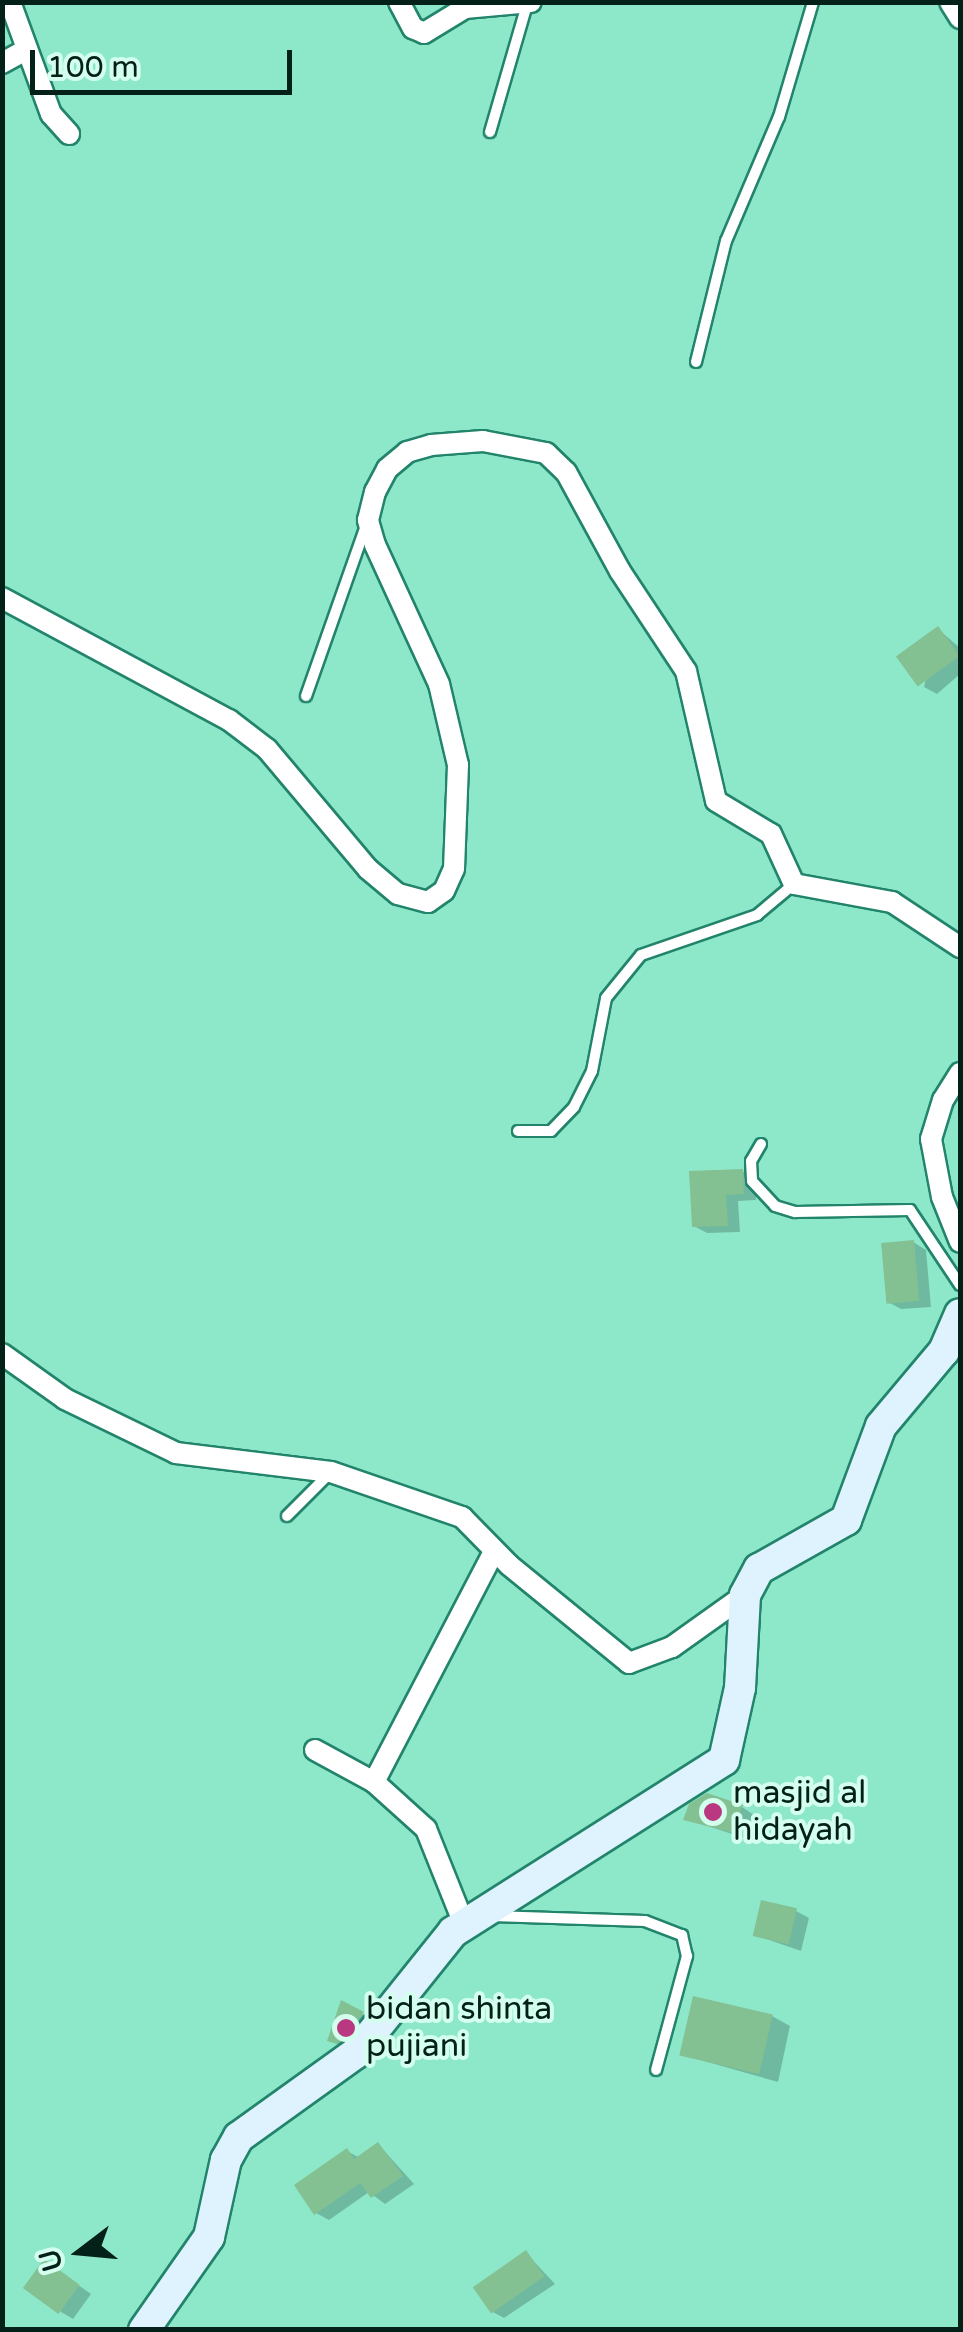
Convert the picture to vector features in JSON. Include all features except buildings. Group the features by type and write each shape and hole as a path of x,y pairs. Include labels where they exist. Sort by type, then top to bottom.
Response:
{"street":[{"path":"10,2 24,50 51,114 68,134"},
{"path":"399,2 414,28 424,33 464,8 529,4"},
{"path":"950,2 960,18"},
{"path":"2,63 24,50"},
{"path":"2,598 229,720 267,749 368,869 398,894 428,902 448,882 459,840 453,732 368,520 387,469 408,452 483,441 546,452 566,472 620,571 686,671 712,794 729,812 771,834 794,884 892,902 960,947"},
{"path":"960,1073 936,1114 932,1148 960,1242"},
{"path":"144,2330 209,2237 226,2160 240,2137 356,2054 430,1955 470,1919 720,1764 734,1726 745,1594 759,1568 846,1520 881,1426 944,1352 960,1314"},
{"path":"2,1354 65,1400 176,1454 331,1472 462,1517 494,1551 629,1663 672,1647 745,1594"},
{"path":"374,1782 494,1551"},
{"path":"315,1750 374,1782 426,1829 470,1919"}],"lane":[{"path":"696,362 726,241 779,117 813,2"},
{"path":"490,132 529,4"},
{"path":"306,696 368,520"},
{"path":"518,1131 552,1131 574,1107 592,1071 606,998 641,955 757,915 794,884"},
{"path":"761,1144 751,1161 752,1182 775,1206 795,1212 910,1210 960,1285"},
{"path":"287,1516 331,1472"},
{"path":"470,1919 646,1920 678,1931 687,1956 656,2070"}],"place":[{"name":"masjid al hidayah","path":"713,1812"},
{"name":"bidan shinta pujiani","path":"346,2028"}]}
